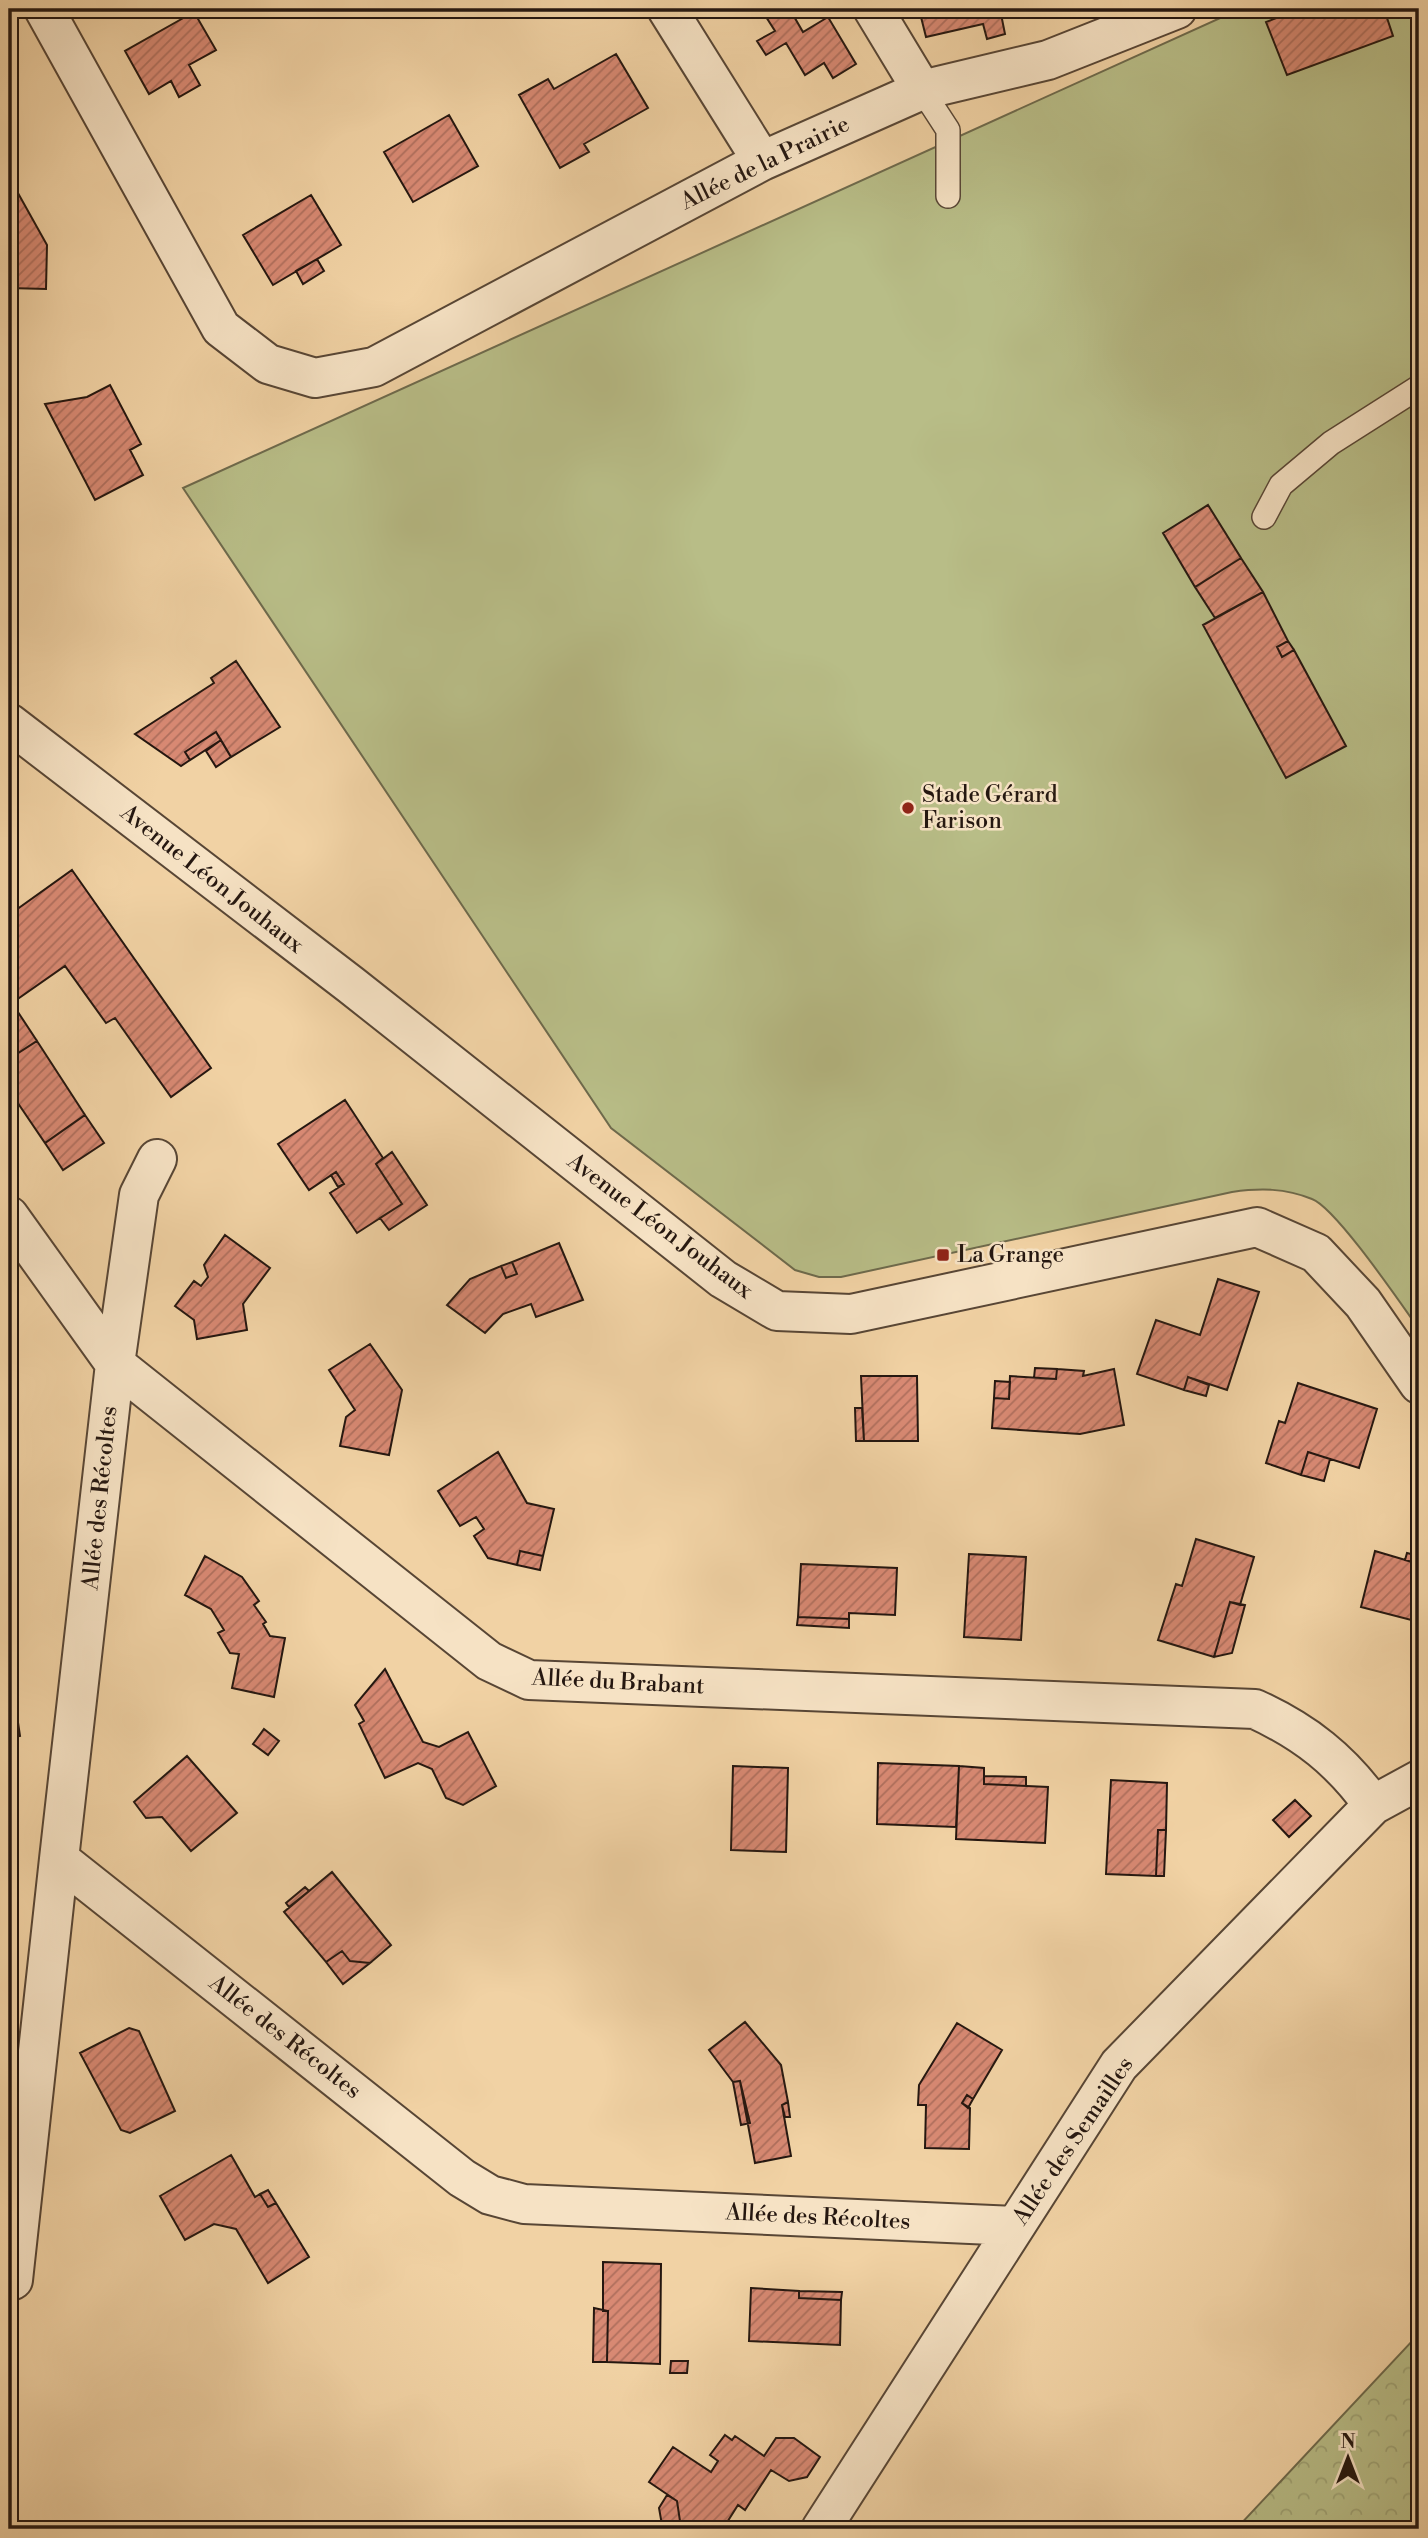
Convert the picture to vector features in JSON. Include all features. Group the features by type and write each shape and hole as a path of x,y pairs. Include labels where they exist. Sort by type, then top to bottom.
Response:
{"street":[{"name":"Allée de la Prairie","path":"44,9 221,328 268,364 315,378 374,367 762,161 922,90 1048,60 1177,9"},
{"path":"667,9 762,161"},
{"path":"873,9 922,90"},
{"name":"Avenue Léon Jouhaux","path":"9,723 351,985 723,1279 777,1311 851,1314 1257,1227 1317,1253 1363,1303 1419,1384"},
{"name":"Allée des Récoltes","path":"157,1159 139,1195 115,1364 59,1859 462,2178 490,2195 524,2204 1015,2226"},
{"name":"Allée du Brabant","path":"9,1216 115,1364 489,1661 528,1680 1255,1709 1294,1727 1321,1748 1359,1784 1373,1805"},
{"name":"Allée des Semailles","path":"821,2529 1119,2066 1373,1805 1419,1780"},
{"path":"13,2280 59,1859"}],"lane":[{"path":"922,90 948,130 948,196"},
{"path":"1265,517 1281,485 1331,443 1419,387"}],"green space":[{"name":"Stade Gérard Farison","path":"1240,9 1419,9 1419,1329 1352,1237 1323,1206 1302,1195 1272,1190 1232,1192 841,1277 819,1277 795,1270 611,1128 183,488"},
{"path":"1419,2332 1419,2529 1236,2529 1416,2337"}],"building":[{"path":"406,9 421,9 409,15"},
{"path":"761,9 799,9 792,13 803,32 828,17 856,64 833,78 824,63 805,75 786,43 766,55 757,41 775,31"},
{"path":"919,9 1000,9 1005,34 987,39 983,24 926,37"},
{"path":"1300,9 1384,9 1393,36 1287,75 1266,22"},
{"path":"194,12 216,50 189,65 200,85 179,97 171,81 149,94 125,51"},
{"path":"616,54 648,108 584,144 589,152 560,168 519,95 548,79 554,89"},
{"path":"449,115 478,166 413,202 384,152"},
{"path":"9,177 47,245 46,289 9,288"},
{"path":"311,195 341,245 273,285 243,235"},
{"path":"317,259 324,271 303,284 296,271"},
{"path":"110,385 141,444 130,450 143,475 95,500 45,404 87,397"},
{"path":"1208,505 1241,558 1195,587 1163,533"},
{"path":"1241,558 1263,592 1215,618 1195,587"},
{"path":"1263,592 1288,641 1277,647 1282,657 1294,650 1346,746 1286,778 1203,625"},
{"path":"1288,641 1294,650 1282,657 1277,647"},
{"path":"236,661 280,727 231,757 216,732 185,752 190,760 181,766 135,734 214,683 211,678"},
{"path":"216,732 221,740 190,760 185,752"},
{"path":"221,740 231,757 216,767 206,751"},
{"path":"72,870 211,1068 171,1097 115,1018 106,1023 65,966 12,1003 37,1041 9,1059 9,915"},
{"path":"37,1041 85,1115 45,1143 9,1090 9,1059"},
{"path":"345,1100 383,1158 376,1164 402,1204 357,1233 330,1193 344,1184 336,1172 309,1190 278,1144"},
{"path":"85,1115 104,1143 63,1170 45,1143"},
{"path":"392,1152 427,1205 389,1230 380,1218 402,1204 376,1164"},
{"path":"336,1172 344,1184 338,1187 331,1175"},
{"path":"225,1235 270,1268 243,1304 247,1330 197,1339 194,1320 175,1306 194,1281 201,1286 208,1277 204,1265"},
{"path":"559,1243 583,1300 536,1317 531,1304 503,1314 485,1333 447,1305 470,1279 501,1266 506,1278 517,1274 512,1262"},
{"path":"512,1262 517,1274 506,1278 501,1266"},
{"path":"1218,1279 1259,1292 1227,1390 1188,1377 1184,1390 1137,1374 1156,1320 1200,1335"},
{"path":"370,1344 402,1390 389,1455 340,1446 346,1417 355,1410 329,1370"},
{"path":"1035,1368 1057,1369 1056,1379 1034,1378"},
{"path":"1057,1369 1084,1371 1083,1376 1114,1369 1124,1425 1080,1434 992,1428 994,1398 1009,1399 1010,1376 1056,1379"},
{"path":"861,1376 917,1376 918,1441 864,1441"},
{"path":"1188,1377 1209,1385 1206,1396 1184,1390"},
{"path":"995,1381 1010,1382 1009,1399 994,1398"},
{"path":"1298,1383 1377,1409 1359,1468 1308,1452 1301,1475 1266,1463 1279,1421 1285,1423"},
{"path":"855,1408 862,1408 864,1441 856,1441"},
{"path":"498,1452 527,1503 554,1509 543,1556 520,1551 517,1565 488,1558 474,1536 484,1529 476,1517 460,1526 438,1491"},
{"path":"1308,1452 1330,1459 1324,1481 1301,1475"},
{"path":"1196,1539 1254,1557 1240,1605 1230,1602 1214,1657 1158,1640 1176,1584 1182,1586"},
{"path":"520,1551 543,1556 540,1570 517,1565"},
{"path":"1375,1551 1419,1564 1419,1622 1361,1607"},
{"path":"1407,1553 1419,1556 1419,1564 1405,1560"},
{"path":"969,1554 1026,1557 1021,1640 964,1637"},
{"path":"205,1556 242,1577 259,1601 254,1605 266,1622 263,1624 270,1636 285,1638 274,1697 232,1688 239,1654 230,1653 218,1633 224,1630 211,1609 185,1595"},
{"path":"801,1564 897,1568 895,1615 849,1613 849,1619 798,1617"},
{"path":"1230,1602 1245,1605 1232,1653 1214,1657"},
{"path":"798,1617 849,1619 849,1628 797,1625"},
{"path":"385,1669 423,1742 439,1747 468,1732 496,1786 463,1805 446,1798 432,1769 418,1763 385,1778 359,1724 364,1721 355,1705"},
{"path":"12,1682 20,1736 9,1738 9,1683"},
{"path":"264,1729 279,1741 268,1755 253,1744"},
{"path":"187,1756 237,1813 191,1851 162,1817 146,1818 134,1802"},
{"path":"878,1763 959,1766 956,1827 877,1824"},
{"path":"733,1766 788,1768 786,1852 731,1850"},
{"path":"959,1766 984,1768 984,1784 1048,1787 1045,1843 956,1839"},
{"path":"984,1776 1026,1777 1026,1786 984,1784"},
{"path":"1111,1780 1167,1783 1166,1830 1158,1830 1156,1876 1106,1874"},
{"path":"1295,1800 1311,1816 1289,1837 1273,1820"},
{"path":"1158,1830 1166,1830 1164,1876 1156,1876"},
{"path":"332,1872 391,1945 370,1963 350,1961 342,1951 326,1962 284,1912"},
{"path":"305,1887 309,1891 289,1907 286,1903"},
{"path":"342,1951 350,1961 370,1963 343,1984 326,1962"},
{"path":"745,2022 781,2065 788,2102 782,2105 791,2156 755,2163 740,2081 733,2082 709,2050"},
{"path":"957,2023 1002,2050 973,2099 967,2095 962,2103 970,2108 969,2149 925,2148 926,2105 918,2105 919,2085"},
{"path":"129,2028 139,2031 175,2111 130,2133 121,2130 80,2053"},
{"path":"740,2081 750,2123 741,2125 733,2082"},
{"path":"967,2095 973,2099 968,2108 962,2103"},
{"path":"788,2102 790,2117 785,2117 782,2105"},
{"path":"231,2155 255,2197 260,2194 268,2207 276,2203 309,2257 268,2283 236,2229 214,2224 185,2240 160,2196"},
{"path":"268,2190 276,2203 268,2207 260,2194"},
{"path":"603,2262 661,2264 660,2364 607,2362 608,2311 603,2311"},
{"path":"751,2288 799,2291 799,2298 841,2300 840,2345 749,2341"},
{"path":"799,2291 842,2292 841,2300 799,2298"},
{"path":"594,2308 608,2311 607,2362 593,2362"},
{"path":"671,2361 688,2361 687,2373 670,2373"},
{"path":"725,2435 732,2440 735,2436 764,2456 776,2438 794,2438 820,2457 807,2477 789,2481 771,2470 745,2510 738,2505 726,2524 727,2529 667,2529 666,2524 680,2521 677,2501 649,2482 673,2447 711,2472 718,2461 710,2455"},
{"path":"667,2495 677,2501 680,2521 662,2525 659,2508"}],"place":[{"name":"Stade Gérard Farison","path":"908,808"},
{"name":"La Grange","path":"943,1255"}]}
